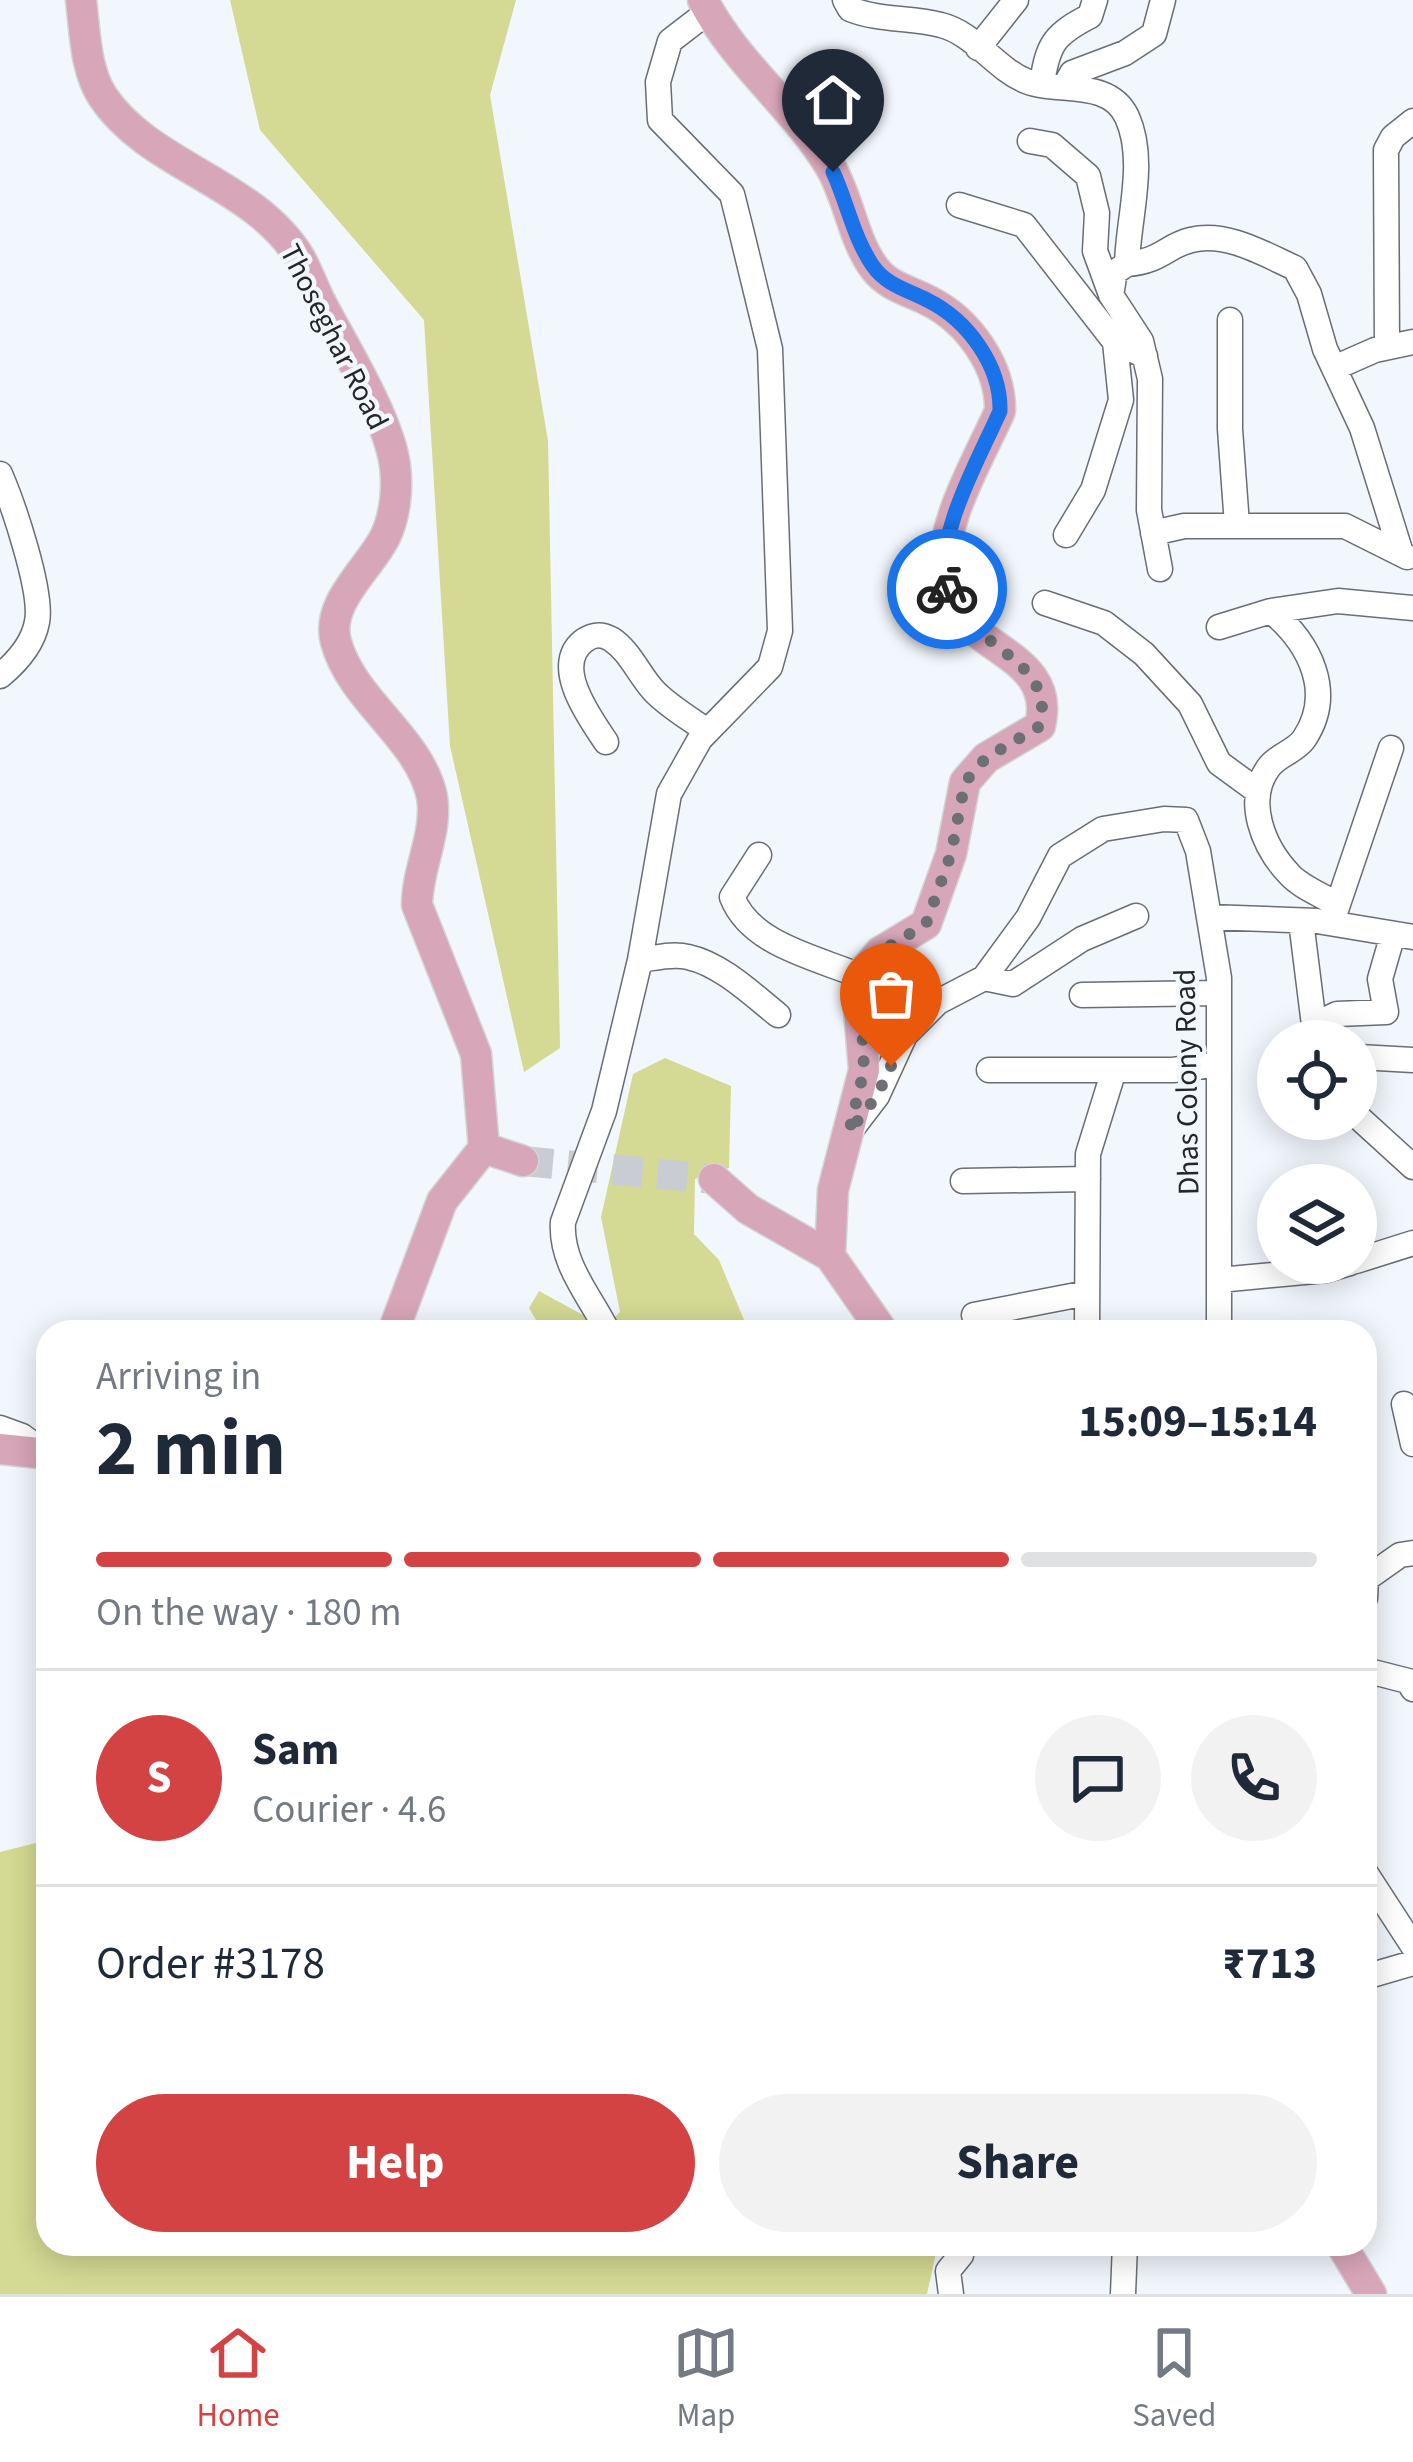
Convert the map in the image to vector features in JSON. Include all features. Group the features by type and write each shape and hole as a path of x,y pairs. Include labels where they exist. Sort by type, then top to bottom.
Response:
{"main road":[{"name":"Thoseghar Road","path":"81,0 89,62 101,95 124,121 260,211 281,232 300,259 348,354 395,464 394,506 386,536 340,604 335,640 358,682 423,772 433,800 429,840 417,878 417,904 476,1054 484,1148"},
{"path":"706,6 765,84 800,121 833,172 874,267 889,283 953,316 994,371 1000,411 949,536 944,582 955,609 986,641 1030,672 1042,690 1044,708 1040,726 986,758 965,782 951,854 926,924 880,952 860,976 864,1070 833,1190 830,1256"},
{"path":"397,1320 442,1201 484,1148 524,1161"},
{"path":"714,1179 748,1209 830,1256 875,1320"},
{"path":"0,1449 36,1452"},
{"path":"1348,2256 1371,2294"}],"street":[{"path":"845,0 850,10 869,17 951,28 1027,81 1114,99 1127,117 1136,161 1127,264"},
{"path":"978,48 1016,0"},
{"path":"1053,85 1045,62 1058,32 1090,16 1095,0"},
{"path":"1053,85 1154,34 1163,0"},
{"path":"601,1320 569,1263 562,1241 563,1222 604,1111 640,959 669,794 707,731 770,667 780,631 770,350 732,194 659,120 658,82 670,41 706,6"},
{"path":"1387,347 1386,150 1393,137 1413,121"},
{"path":"1030,141 1052,145 1088,176 1097,213 1095,251 1111,295 1141,341 1150,379 1148,482 1160,569"},
{"path":"959,205 1024,225 1114,342 1145,356"},
{"path":"1111,295 1115,272 1127,264 1153,262 1191,240 1235,242 1295,268 1362,428 1407,557"},
{"path":"1230,320 1230,429 1238,526"},
{"path":"1066,535 1093,490 1121,400 1114,342"},
{"path":"1334,368 1413,342"},
{"path":"0,474 38,600 38,622 29,646 0,676"},
{"path":"1153,533 1184,526 1345,526 1407,557"},
{"path":"1219,627 1271,611 1338,601 1413,608"},
{"path":"1045,603 1104,623 1144,654 1190,704 1219,764 1256,790"},
{"path":"1271,611 1293,628 1313,661 1320,704 1302,743 1270,764 1256,790 1262,833 1291,876 1334,914 1403,935 1380,979 1386,1012 1337,1013 1330,1020"},
{"path":"606,742 573,682 572,661 578,646 597,635 621,646 656,694 707,731"},
{"path":"1334,914 1391,748"},
{"name":"Dhas Colony Road","path":"849,1132 877,1096 905,1035 938,1002 984,978 1028,918 1060,856 1103,829 1186,820 1198,851 1219,993 1219,1320"},
{"path":"759,855 732,897 740,919 758,934 860,976"},
{"path":"1209,917 1301,921 1334,914"},
{"path":"984,978 1013,984 1082,939 1136,916"},
{"path":"1301,921 1315,1020"},
{"path":"640,959 695,959 736,982 778,1015"},
{"path":"1082,995 1219,993"},
{"path":"1377,1058 1413,1060"},
{"path":"989,1070 1219,1064"},
{"path":"1087,1320 1088,1154 1114,1070"},
{"path":"1377,1137 1413,1167"},
{"path":"963,1181 1088,1179"},
{"path":"1377,1254 1413,1243"},
{"path":"1219,1280 1257,1276"},
{"path":"974,1315 1087,1293"},
{"path":"1404,1404 1413,1444"},
{"path":"0,1428 36,1446"},
{"path":"1377,1572 1400,1555 1413,1553"},
{"path":"1377,1673 1408,1681 1413,1689"},
{"path":"1377,1890 1413,1946"},
{"path":"1377,1974 1413,1963"},
{"path":"951,2294 947,2271 961,2256"},
{"path":"1123,2294 1125,2256"}],"green space":[{"path":"230,0 516,0 490,95 548,441 560,1048 524,1072 450,746 424,320 260,130"},
{"path":"665,1058 731,1086 729,1168 695,1179 694,1234 719,1260 744,1320 612,1320 620,1312 601,1217 633,1074"},
{"path":"539,1291 592,1320 536,1320 529,1308"},
{"path":"36,1843 36,2256 935,2256 927,2294 0,2294 0,1852"}],"tunnel":[{"path":"523,1161 714,1179"}],"way so far":[{"path":"891,1066 877,1096 849,1132 864,1070 860,976 880,952 926,924 941,891 965,782 986,758 1040,726 1044,708 1042,690 1030,672 986,641 955,609 947,589"}],"route":[{"path":"833,172 874,267 889,283 953,316 994,371 1000,411 949,536 947,589"}]}
